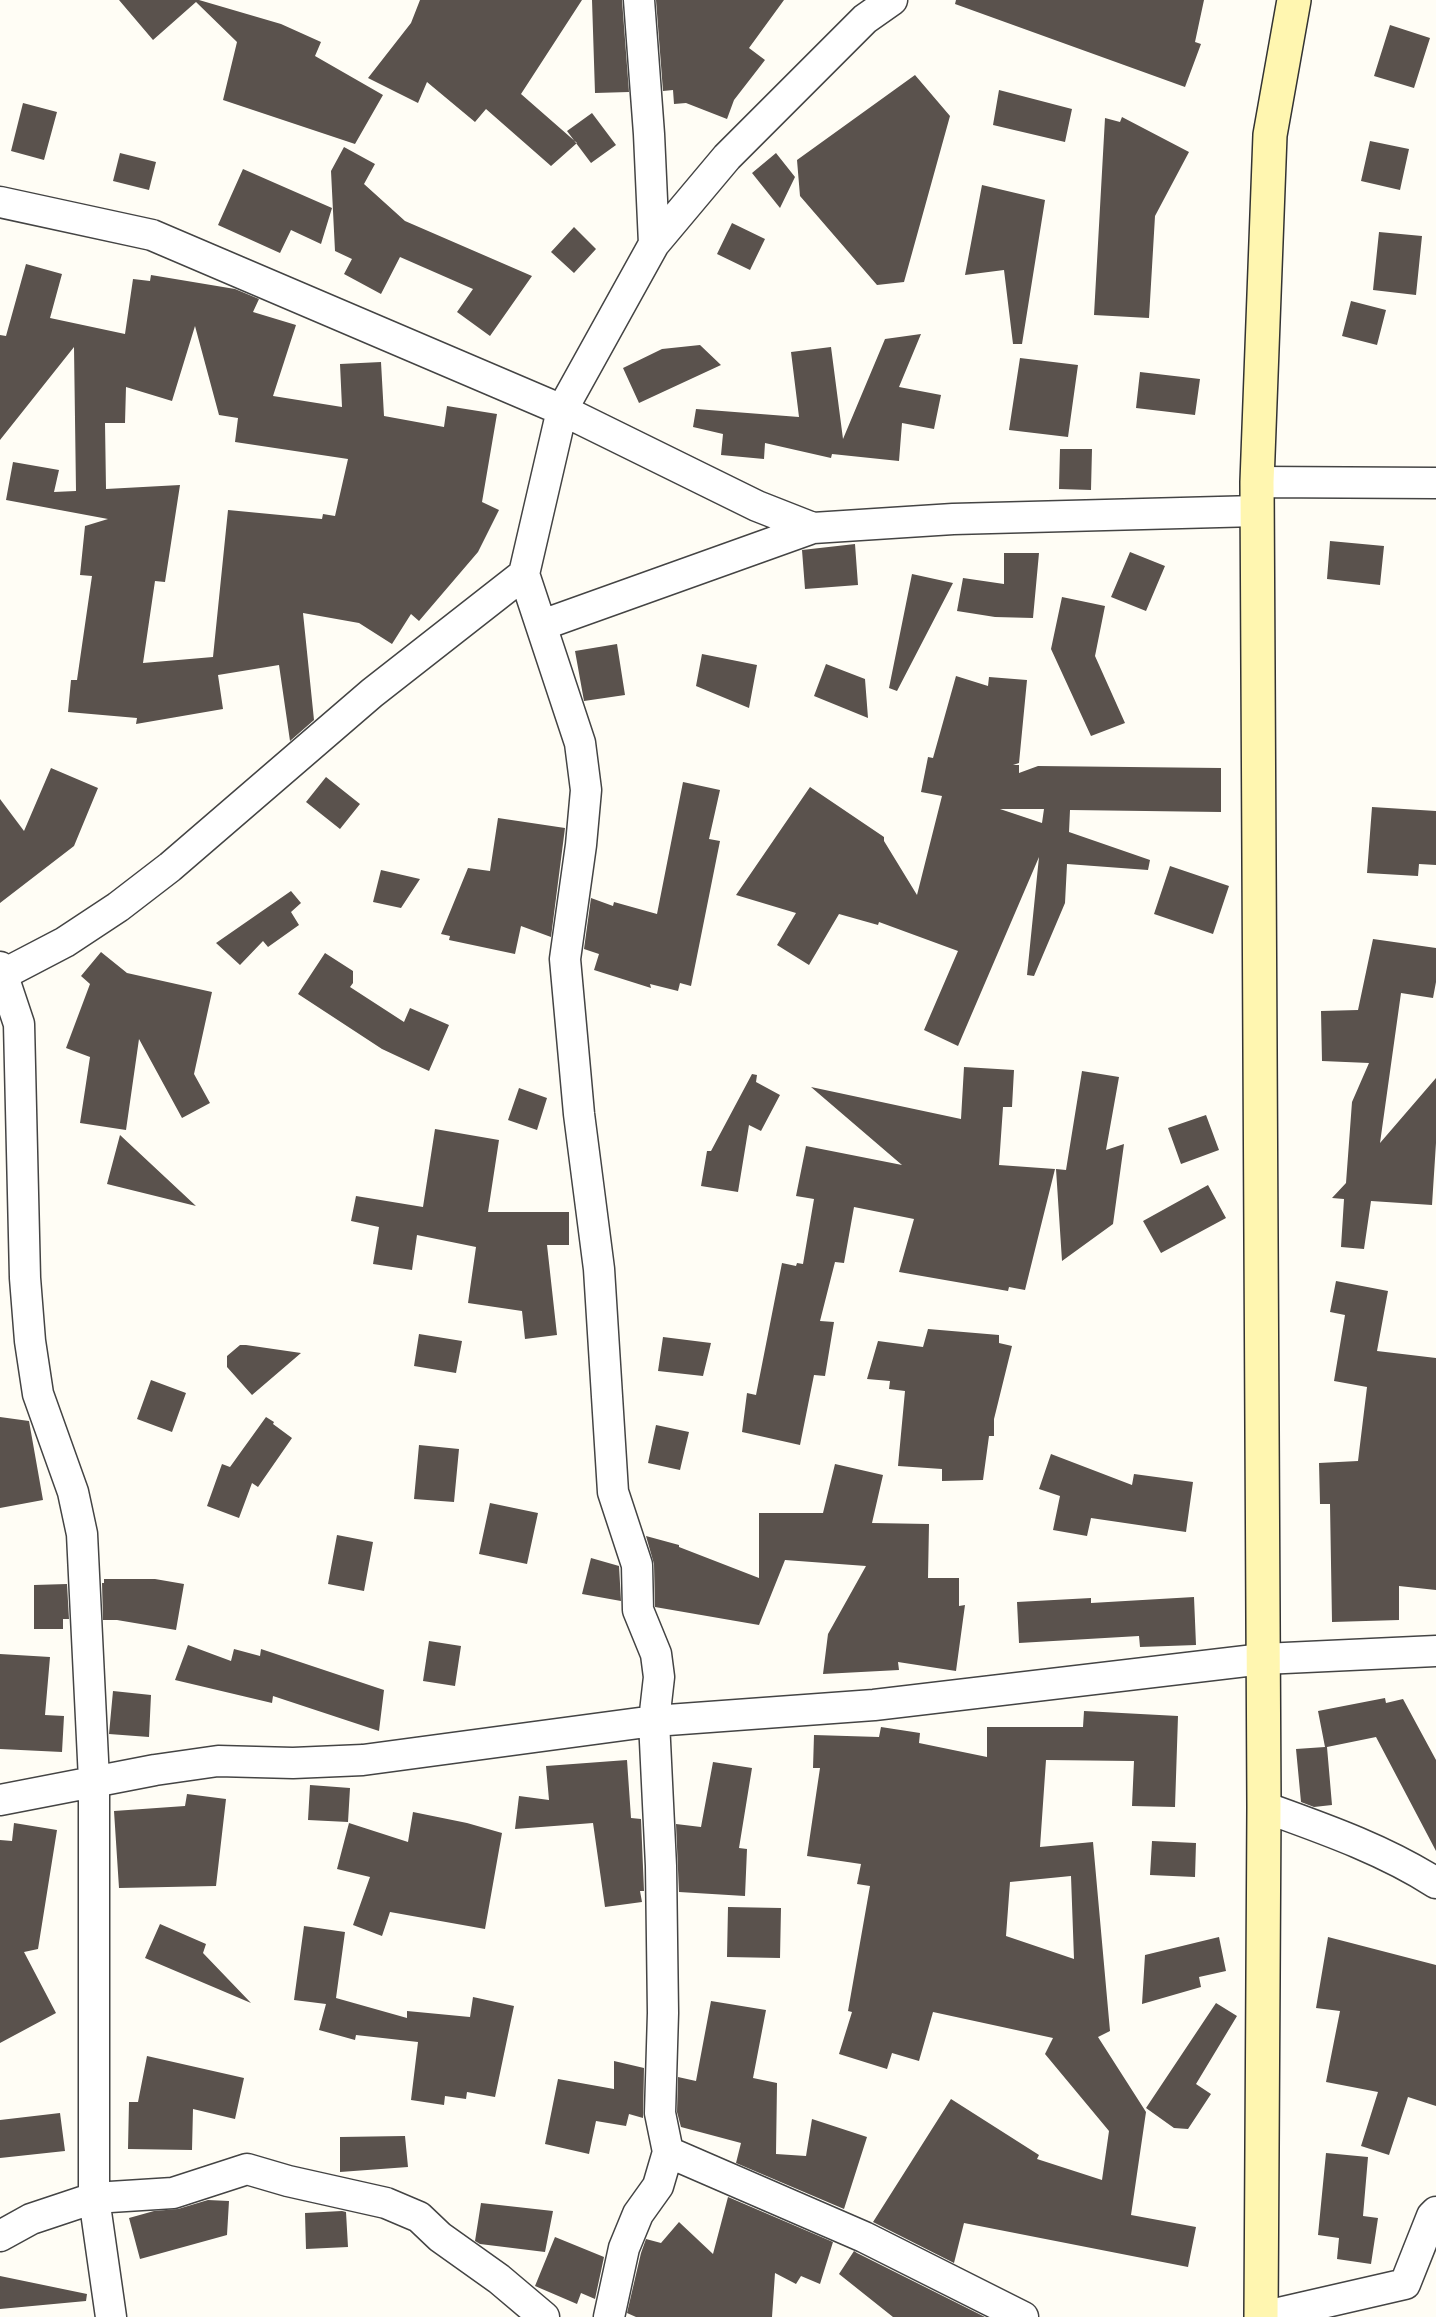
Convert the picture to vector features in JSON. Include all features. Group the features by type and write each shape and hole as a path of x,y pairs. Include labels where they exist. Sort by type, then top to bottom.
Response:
{"street":[{"path":"639,0 654,244"},
{"path":"609,2317 624,2248 638,2214 658,2186 668,2152 660,2114 663,2013 661,1866 654,1721 659,1677 656,1654 638,1611 638,1564 613,1492 599,1269 579,1113 565,959 581,845 586,790 580,743 524,574 562,410 654,244 727,157 865,19 892,0"},
{"path":"1294,0 1270,135 1257,497 1264,1807 1261,2317 1405,2284 1432,2216 1436,2212"},
{"path":"0,202 152,235 562,410 758,506 813,528"},
{"path":"542,626 813,528 1436,483"},
{"path":"111,2317 94,2198 94,1780 82,1534 73,1492 38,1394 30,1341 25,1278 19,1024 1,973 65,942 118,907 170,867 372,693 524,574"},
{"path":"0,1055 19,1024"},
{"path":"0,1800 94,1780 218,1761 293,1763 363,1760 654,1721 874,1705 1263,1659 1436,1651"},
{"path":"1264,1807 1344,1836 1436,1883"},
{"path":"668,2152 864,2237 1023,2317"},
{"path":"0,2236 31,2219 94,2198 173,2193 247,2169 288,2181 386,2203 419,2217 440,2238 499,2279 544,2317"}],"building":[{"path":"119,0 199,0 281,24 321,42 315,56 383,95 355,144 223,100 237,42 196,2 153,40"},
{"path":"420,0 582,0 521,94 577,143 551,166 486,109 475,122 427,82 418,103 368,78 411,23"},
{"path":"592,0 622,0 629,92 595,93"},
{"path":"656,0 784,0 749,48 765,60 734,100 727,119 686,103 674,104 673,90 663,91"},
{"path":"956,0 1204,0 1195,42 1201,44 1185,87 955,4"},
{"path":"1390,25 1430,38 1414,88 1374,76"},
{"path":"915,75 950,116 904,282 877,285 800,196 797,160"},
{"path":"999,90 1072,109 1065,142 993,125"},
{"path":"23,103 57,112 44,160 11,151"},
{"path":"592,113 616,145 591,163 567,131"},
{"path":"1122,117 1189,152 1155,216 1149,318 1094,315 1105,118 1120,122"},
{"path":"1370,141 1409,149 1400,190 1361,181"},
{"path":"344,147 375,164 364,184 405,221 532,276 490,336 457,312 473,289 400,257 381,294 344,274 352,259 335,251 331,171"},
{"path":"120,153 156,162 149,190 113,181"},
{"path":"776,153 795,177 780,208 752,173"},
{"path":"243,169 332,208 321,244 291,230 280,253 218,225"},
{"path":"982,185 1045,200 1022,344 1013,344 1004,270 965,275"},
{"path":"732,223 765,239 750,270 717,254"},
{"path":"574,227 596,249 574,273 551,252"},
{"path":"1379,232 1422,236 1416,295 1373,290"},
{"path":"26,264 62,274 50,318 125,334 133,279 150,281 151,275 235,289 259,299 253,312 296,325 273,396 342,407 340,364 381,362 384,416 444,427 447,406 497,414 482,502 499,510 478,552 419,621 411,614 392,644 359,623 303,613 314,720 290,741 279,665 218,675 223,709 136,724 137,718 68,712 71,680 77,680 92,576 80,575 85,526 108,519 6,500 13,462 59,470 54,492 76,491 74,347 0,440 0,335 6,336","holes":["195,326 219,415 238,418 235,442 348,459 335,516 323,514 322,519 228,510 213,657 143,663 155,581 165,582 180,485 106,489 105,423 125,423 126,387 172,401"]},
{"path":"1351,301 1386,310 1377,345 1342,336"},
{"path":"921,334 899,387 941,395 934,429 902,423 899,461 832,454 831,458 765,443 764,459 721,455 723,434 693,427 696,409 799,417 791,352 831,347 843,439 885,339"},
{"path":"700,345 721,365 639,403 623,368 662,349"},
{"path":"1020,358 1078,365 1068,437 1009,430"},
{"path":"1140,372 1200,379 1195,415 1136,408"},
{"path":"1060,449 1092,449 1091,490 1059,489"},
{"path":"1330,541 1384,546 1380,585 1327,579"},
{"path":"855,544 858,585 805,589 802,550"},
{"path":"1130,552 1165,566 1146,611 1111,597"},
{"path":"1004,553 1039,553 1033,618 995,617 957,611 963,578 1004,584"},
{"path":"912,574 953,583 897,691 889,688"},
{"path":"1062,597 1105,606 1095,656 1125,723 1091,736 1051,649"},
{"path":"617,644 625,695 584,701 575,651"},
{"path":"702,654 757,665 749,708 696,686"},
{"path":"826,664 865,679 868,718 814,696"},
{"path":"956,676 988,686 989,677 1027,680 1019,763 1013,765 1019,765 1019,773 1038,766 1221,768 1221,812 1070,810 1069,832 1150,860 1148,870 1067,864 1065,903 1034,976 1027,975 1039,857 958,1046 924,1030 958,951 879,922 878,925 839,914 809,965 777,945 796,913 736,895 810,787 884,837 884,841 917,895 942,796 921,792 928,757 933,758","holes":["1000,809 1044,809 1042,823"]},
{"path":"51,768 98,788 74,846 0,903 0,799 24,831"},
{"path":"326,777 360,804 340,829 306,802"},
{"path":"683,782 720,790 709,839 720,841 691,986 680,983 678,991 650,984 651,988 594,970 599,954 584,949 591,898 613,906 614,902 657,914"},
{"path":"1372,807 1436,811 1436,865 1419,864 1418,876 1367,873"},
{"path":"498,818 565,828 551,937 521,926 515,954 449,940 450,936 441,934 468,868 490,871"},
{"path":"1170,866 1229,886 1213,934 1154,914"},
{"path":"381,870 420,879 401,908 373,902"},
{"path":"291,891 301,903 291,912 299,925 268,947 263,941 240,965 216,943"},
{"path":"1373,939 1436,948 1436,982 1433,998 1401,993 1380,1143 1436,1078 1436,1143 1432,1205 1371,1201 1364,1249 1341,1247 1344,1199 1332,1198 1346,1183 1352,1102 1369,1063 1322,1061 1321,1011 1358,1010"},
{"path":"101,952 127,973 212,992 194,1074 210,1103 182,1118 139,1039 126,1130 80,1123 90,1057 66,1048 90,984 81,976"},
{"path":"325,953 353,971 353,983 350,987 404,1022 410,1008 449,1025 429,1071 382,1049 298,994"},
{"path":"964,1067 1014,1070 1012,1107 1003,1107 999,1165 1055,1169 1025,1290 1009,1287 1008,1291 899,1272 914,1219 854,1207 844,1263 835,1262 820,1321 834,1322 825,1376 814,1375 800,1445 742,1432 747,1393 756,1395 782,1263 796,1266 797,1263 803,1264 814,1199 796,1196 806,1146 902,1165 811,1087 961,1119"},
{"path":"1082,1071 1119,1077 1106,1150 1124,1144 1113,1224 1062,1261 1056,1169 1066,1170"},
{"path":"752,1074 757,1075 756,1082 780,1095 761,1131 749,1125 738,1192 701,1186 707,1151 711,1151"},
{"path":"519,1088 547,1098 537,1130 508,1120"},
{"path":"1206,1115 1219,1150 1181,1164 1168,1128"},
{"path":"435,1129 499,1140 488,1212 569,1212 569,1245 547,1245 557,1335 525,1339 522,1311 468,1303 476,1247 417,1235 412,1270 373,1264 379,1227 351,1221 356,1196 423,1207"},
{"path":"120,1135 196,1206 107,1184"},
{"path":"1208,1185 1226,1218 1161,1253 1143,1221"},
{"path":"1336,1281 1388,1291 1377,1351 1436,1358 1436,1590 1399,1586 1399,1620 1332,1622 1330,1504 1320,1504 1319,1463 1358,1461 1367,1387 1334,1381 1345,1315 1330,1312"},
{"path":"928,1329 999,1335 999,1343 1012,1346 994,1419 994,1436 989,1436 983,1480 942,1481 942,1469 898,1466 905,1391 889,1389 890,1381 867,1379 878,1341 923,1347"},
{"path":"419,1334 462,1341 456,1373 414,1366"},
{"path":"663,1337 711,1343 703,1376 658,1371"},
{"path":"240,1345 301,1353 252,1395 227,1367 227,1356"},
{"path":"151,1380 186,1393 172,1432 137,1419"},
{"path":"0,1417 29,1421 43,1500 0,1508"},
{"path":"266,1417 292,1438 258,1487 252,1483 239,1518 207,1506 222,1464 230,1467"},
{"path":"656,1425 689,1432 680,1470 648,1463"},
{"path":"419,1445 459,1449 454,1502 414,1499"},
{"path":"1051,1454 1132,1485 1134,1474 1193,1482 1186,1532 1091,1518 1087,1536 1053,1530 1060,1496 1039,1489"},
{"path":"835,1464 883,1475 872,1523 929,1524 928,1578 959,1578 959,1606 965,1605 956,1671 898,1662 899,1670 823,1674 828,1634 866,1566 785,1560 759,1625 655,1607 654,1564 646,1536 679,1545 679,1547 759,1578 759,1513 823,1513"},
{"path":"490,1503 538,1513 527,1564 479,1554"},
{"path":"337,1535 373,1542 364,1591 328,1584"},
{"path":"591,1558 619,1566 621,1601 582,1594"},
{"path":"104,1579 155,1579 184,1584 176,1630 117,1620 103,1620 102,1583"},
{"path":"67,1584 69,1619 63,1619 63,1629 34,1629 34,1585"},
{"path":"1194,1597 1196,1645 1140,1647 1139,1636 1019,1643 1017,1602 1091,1598 1091,1603"},
{"path":"429,1641 461,1646 455,1686 423,1681"},
{"path":"188,1645 231,1661 234,1649 260,1656 261,1649 384,1690 379,1731 273,1696 272,1703 175,1680"},
{"path":"0,1654 50,1657 45,1715 64,1716 62,1752 0,1749"},
{"path":"113,1691 151,1695 149,1737 109,1734"},
{"path":"1385,1698 1386,1703 1403,1699 1436,1760 1436,1851 1376,1737 1327,1747 1332,1805 1314,1807 1301,1802 1296,1749 1325,1747 1318,1711"},
{"path":"1084,1711 1178,1716 1175,1807 1132,1806 1134,1761 1046,1760 1040,1847 1093,1842 1110,2031 1098,2037 1146,2112 1131,2215 1196,2227 1188,2267 964,2223 954,2263 873,2222 951,2099 1039,2155 1037,2159 1102,2180 1109,2131 1045,2054 1053,2038 933,2012 919,2061 892,2053 887,2069 839,2054 852,2012 848,2011 870,1886 857,1884 861,1864 807,1856 820,1768 813,1768 814,1735 879,1737 881,1727 920,1733 919,1743 987,1757 987,1727 1083,1727","holes":["1071,1876 1074,1959 1006,1936 1010,1882"]},
{"path":"627,1760 631,1818 641,1819 644,1891 640,1891 642,1902 605,1907 593,1823 515,1829 519,1796 549,1800 546,1766"},
{"path":"713,1762 752,1768 739,1848 747,1849 745,1896 679,1892 676,1824 701,1827"},
{"path":"310,1785 350,1788 348,1822 308,1820"},
{"path":"187,1794 226,1799 216,1886 119,1888 114,1811 185,1806"},
{"path":"413,1812 502,1833 485,1929 390,1912 382,1936 353,1925 370,1877 337,1869 349,1823 408,1842"},
{"path":"14,1823 57,1830 38,1949 24,1952 56,2013 0,2043 0,1840 12,1841"},
{"path":"1152,1841 1196,1843 1195,1877 1150,1875"},
{"path":"728,1907 781,1908 780,1958 727,1957"},
{"path":"160,1924 206,1944 203,1953 251,2003 145,1958"},
{"path":"304,1926 345,1932 336,1998 407,2018 407,2011 470,2017 473,1997 514,2006 495,2097 467,2092 466,2099 445,2096 444,2105 411,2100 418,2042 356,2035 355,2040 319,2030 326,2004 294,2000"},
{"path":"1219,1937 1226,1971 1199,1977 1201,1987 1142,2004 1145,1955"},
{"path":"1328,1937 1436,1965 1436,2106 1408,2097 1389,2155 1361,2146 1378,2092 1326,2082 1340,2011 1316,2008"},
{"path":"711,2001 766,2010 753,2078 777,2083 776,2154 806,2156 812,2119 867,2137 844,2209 736,2163 741,2143 681,2127 677,2112 678,2077 696,2081"},
{"path":"1216,2003 1237,2016 1196,2084 1211,2094 1188,2129 1174,2128 1146,2108"},
{"path":"147,2056 244,2078 235,2119 193,2109 192,2150 128,2149 129,2102 138,2102"},
{"path":"614,2061 644,2068 643,2118 629,2114 626,2126 596,2121 589,2154 545,2144 558,2079 614,2089"},
{"path":"60,2113 65,2151 0,2158 0,2120"},
{"path":"405,2136 408,2167 340,2172 340,2137"},
{"path":"1326,2153 1368,2157 1363,2216 1378,2218 1371,2264 1337,2259 1339,2238 1318,2235"},
{"path":"728,2197 833,2242 820,2284 801,2276 796,2284 775,2273 772,2317 636,2317 627,2313 646,2239 661,2243 679,2222 713,2254"},
{"path":"208,2200 229,2201 227,2235 140,2259 129,2218 154,2211 178,2209"},
{"path":"481,2203 553,2211 545,2252 480,2244 475,2241"},
{"path":"346,2212 348,2247 306,2249 305,2213"},
{"path":"555,2237 604,2257 595,2299 581,2293 577,2304 535,2286"},
{"path":"854,2251 985,2317 893,2317 839,2274"},
{"path":"0,2276 87,2294 86,2301 0,2309"}]}
